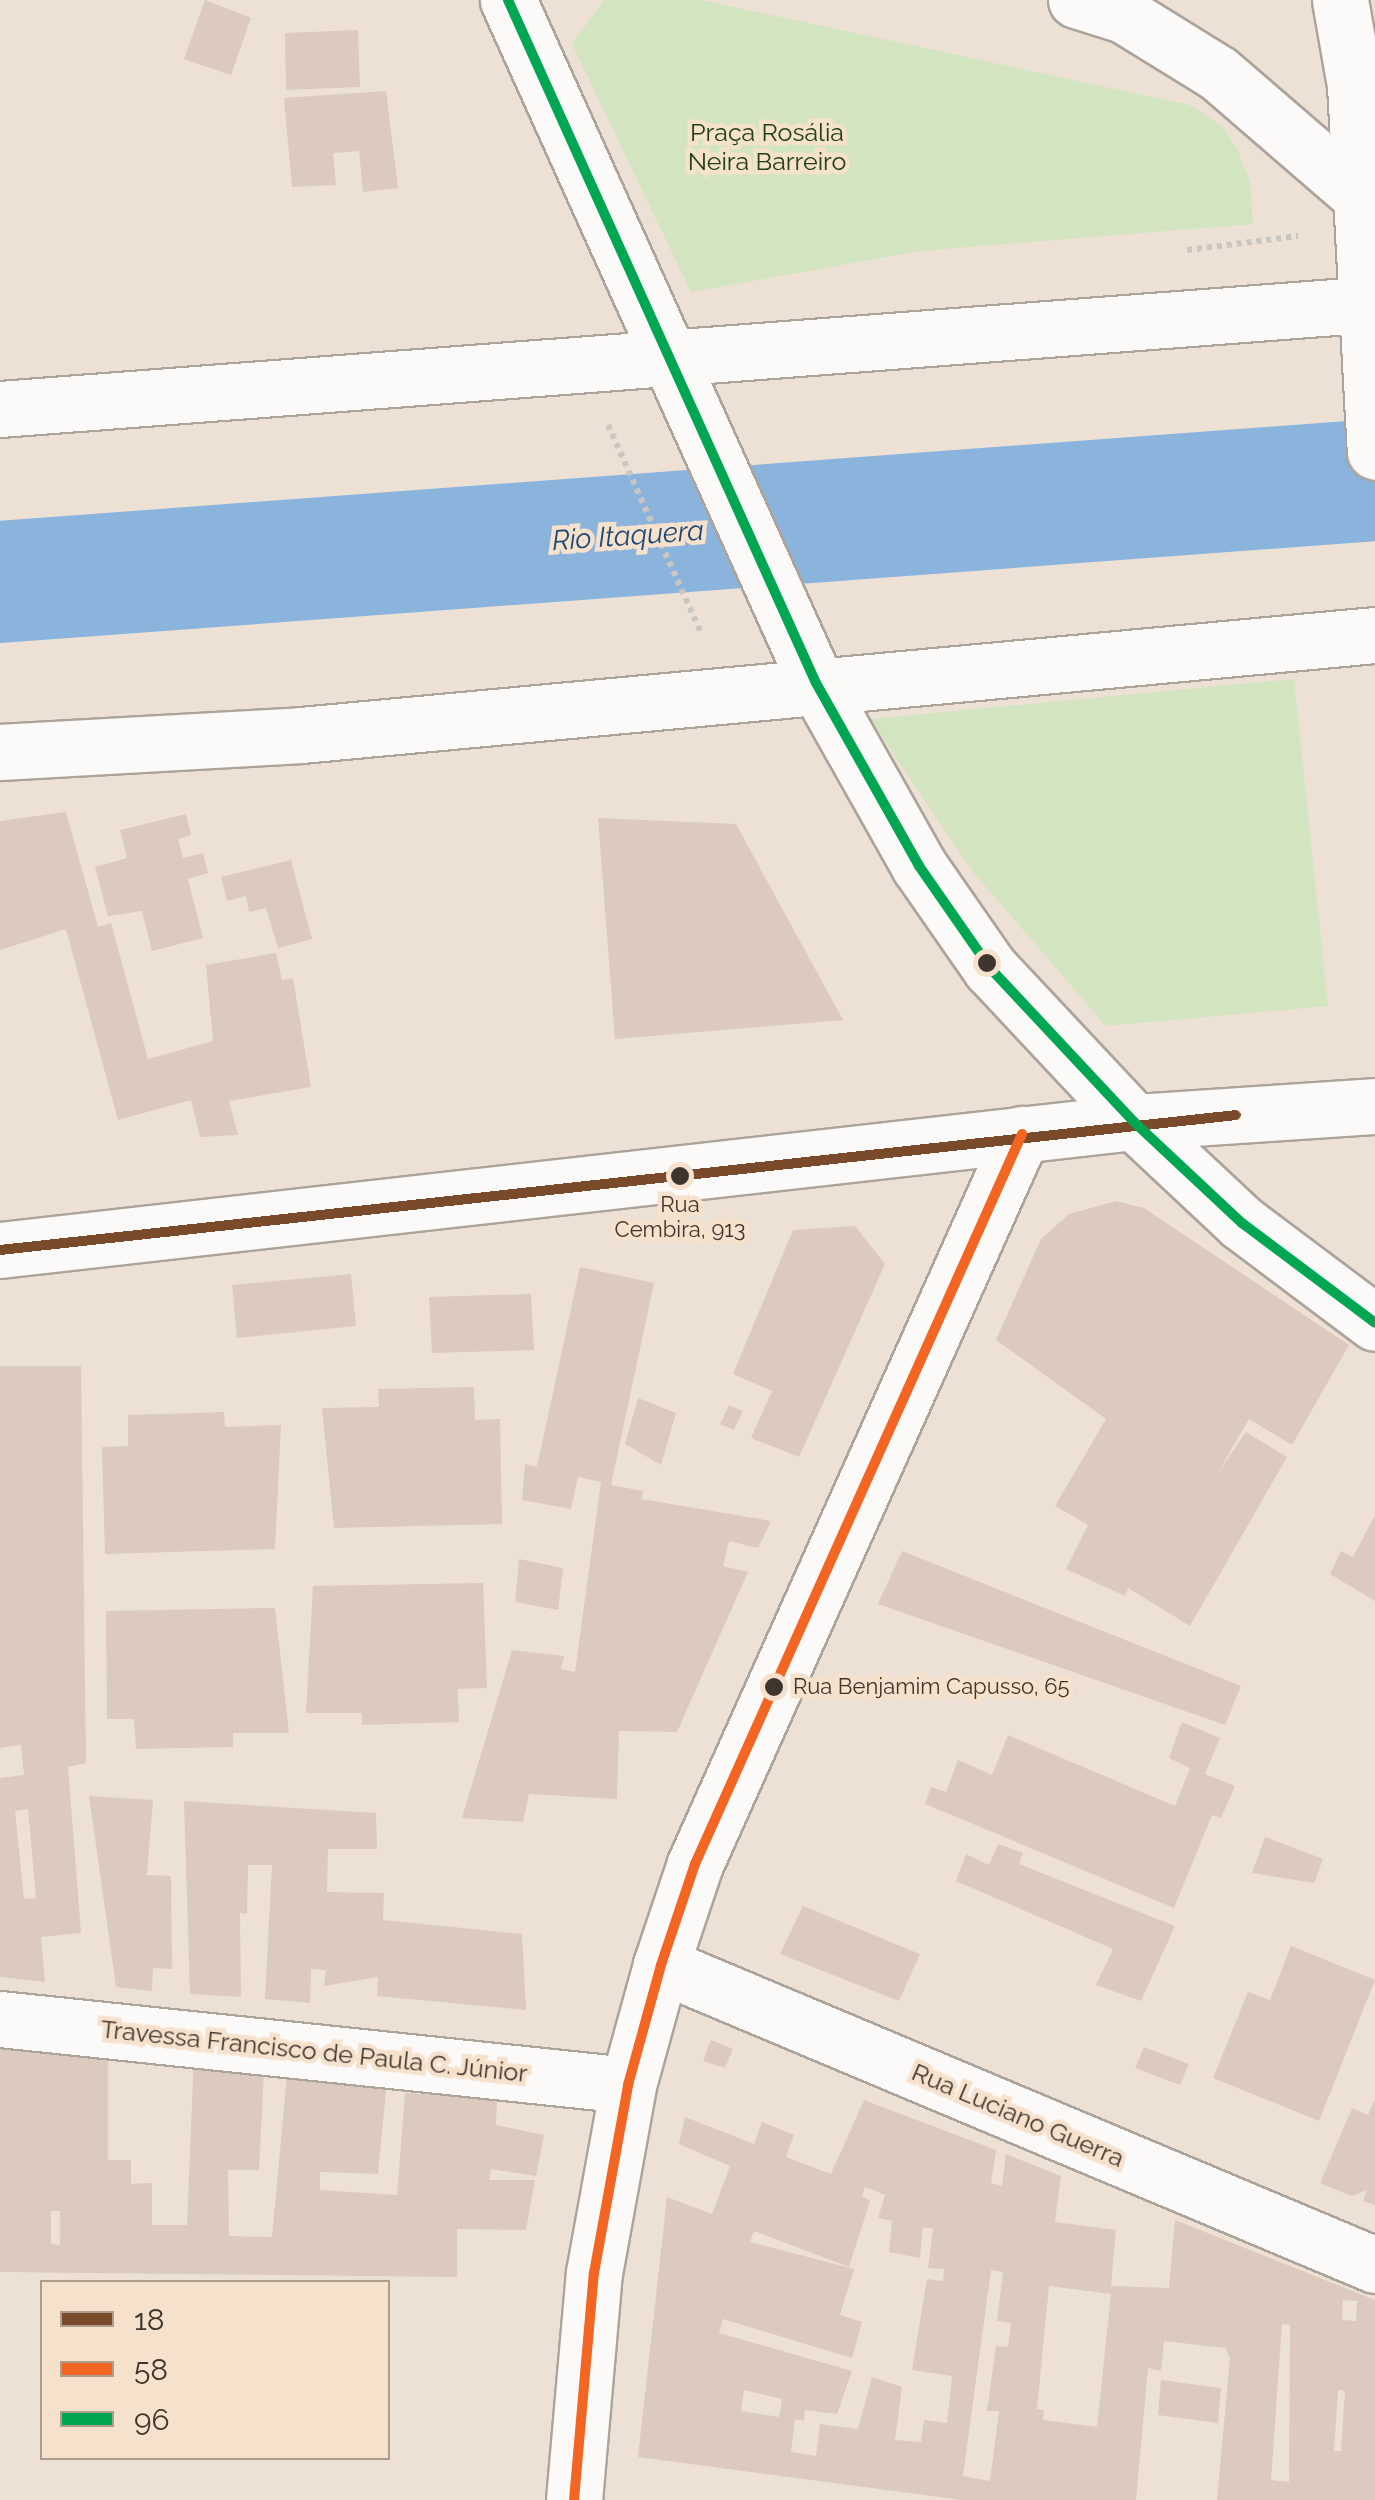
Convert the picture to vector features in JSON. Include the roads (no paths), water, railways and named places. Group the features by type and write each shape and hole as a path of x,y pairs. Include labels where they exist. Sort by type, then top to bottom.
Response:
{"street":[{"path":"1340,0 1364,200 1372,304 1375,451"},
{"path":"1123,5 1232,83 1364,200"},
{"path":"531,14 673,374 816,683 919,866 990,968 1134,1122 1242,1223 1375,1323"},
{"path":"0,409 673,374 1372,304"},
{"path":"0,752 301,735 816,683 1375,635"},
{"path":"0,1250 1134,1122 1375,1106"},
{"path":"574,2500 594,2272 628,2085 661,1965 695,1864 1022,1134"},
{"name":"Rua Luciano Guerra","path":"661,1965 1375,2265"},
{"name":"Travessa Francisco de Paula C. Júnior","path":"0,2020 628,2085"}],"waterway":[{"name":"Rio Itaquera","path":"0,582 1375,480"}],"place":[{"name":"Rua Cembira, 913","path":"680,1176"},
{"name":"Rua Benjamim Capusso, 65","path":"774,1687"}],"park label":[{"name":"Praça Rosália Neira Barreiro","path":"767,148"}]}
